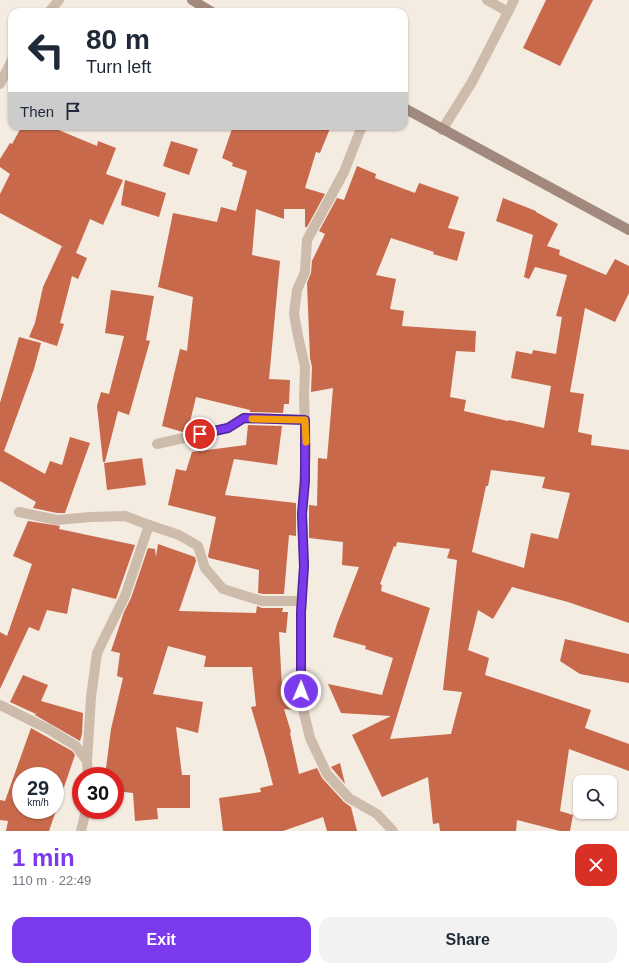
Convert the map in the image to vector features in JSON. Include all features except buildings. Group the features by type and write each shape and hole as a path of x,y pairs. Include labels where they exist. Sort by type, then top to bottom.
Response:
{"street":[{"path":"52,8 59,0"},
{"path":"192,0 205,8"},
{"path":"487,0 508,12"},
{"path":"442,130 472,82 514,0"},
{"path":"0,84 8,68"},
{"path":"408,110 629,230"},
{"path":"360,130 344,172 307,240 305,272 297,290 294,314 305,367 305,481 302,514 304,566 301,691 310,738 327,774 349,798 377,814 392,831"},
{"path":"157,444 228,428 244,418 305,420"},
{"path":"19,512 57,520 91,516 125,516 179,534 198,546 204,568 223,589 262,601 302,601"},
{"path":"87,767 91,697 97,653 125,596 149,525"},
{"path":"0,705 48,729 76,746 87,761"},
{"path":"81,831 84,819"}],"slow traffic":[{"path":"252,419 305,420 306,442"}],"route":[{"path":"200,434 228,428 244,418 305,420 306,450 302,514 304,566 301,612 301,691"}]}
